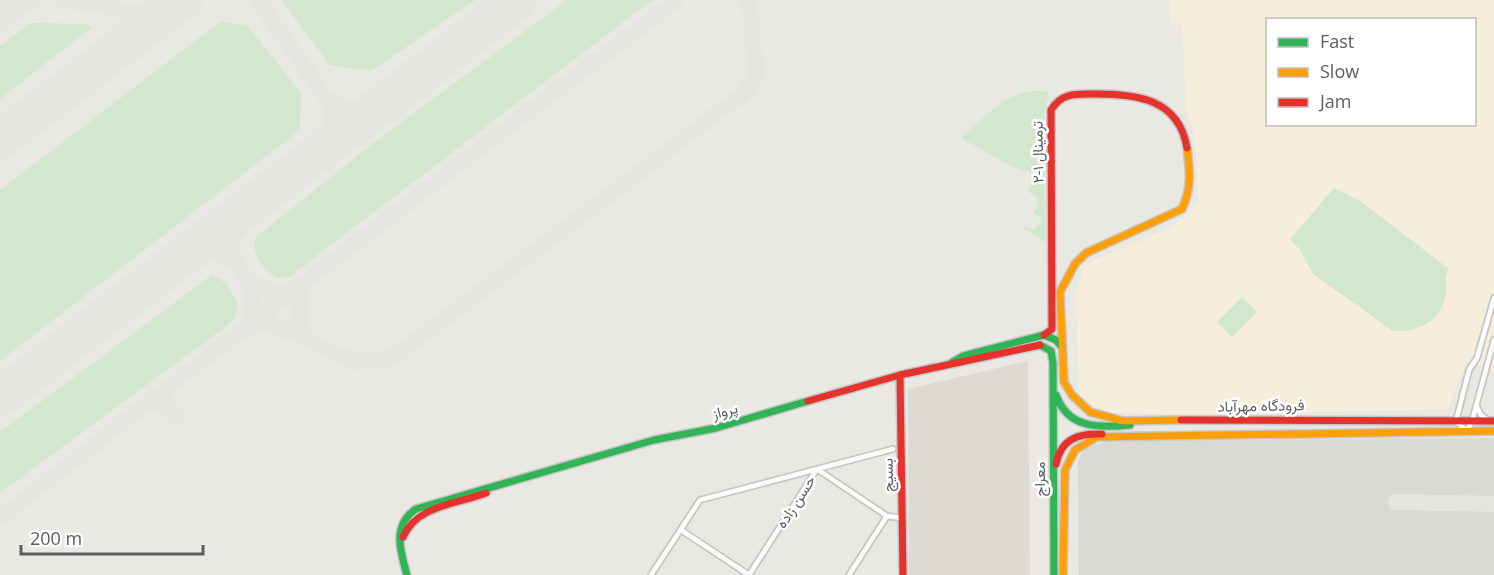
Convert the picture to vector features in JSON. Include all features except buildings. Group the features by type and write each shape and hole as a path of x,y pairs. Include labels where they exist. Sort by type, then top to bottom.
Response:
{"main road":[{"name":"ترمینال ۱-۲","path":"1069,94 1129,94 1154,102 1175,118 1184,136 1191,176 1185,206 1125,238 1086,253 1075,264 1056,292 1051,110 1056,102 1069,94"},
{"path":"1056,292 1062,347"},
{"path":"1044,335 1052,329 1056,292"},
{"path":"1052,329 1057,334 1061,328"},
{"path":"1044,335 1056,340 1062,347"},
{"name":"پرواز","path":"407,575 400,547 400,526 409,512 654,440 716,428 900,375 951,363 963,356 1044,335"},
{"name":"پرواز","path":"951,363 964,364 1041,345 1048,348 1053,355 1053,383"},
{"name":"فرودگاه مهرآباد","path":"1062,347 1064,382 1072,395 1090,412 1123,421 1492,421"},
{"name":"بسیج","path":"900,375 903,575"},
{"path":"1053,383 1061,407 1079,425 1115,427 1166,421"},
{"name":"معراج","path":"1053,383 1054,575"},
{"path":"1258,420 1259,434"},
{"name":"فرودگاه مهرآباد","path":"1062,482 1069,458 1075,450 1086,442 1107,435 1494,431"},
{"path":"1053,482 1056,459 1062,445 1073,435 1080,433 1107,435"},
{"name":"معراج","path":"1062,482 1063,575"}],"street":[{"path":"1494,298 1477,358 1469,370 1456,421 1467,431 1472,421 1494,340"},
{"path":"1476,405 1481,415 1492,421"},
{"path":"651,575 700,500 893,449"},
{"name":"حسن زاده","path":"749,575 817,469 887,516"},
{"path":"849,575 887,516 902,518"},
{"path":"681,530 749,575"}],"shaded area":[{"path":"1170,0 1494,0 1494,372 1467,360 1448,409 1231,414 1112,413 1089,403 1079,394 1076,291 1085,264 1172,227 1199,202 1194,130 1186,108 1182,24 1171,23"},
{"path":"1028,361 1030,575 909,575 908,389"},
{"path":"1494,438 1494,575 1079,575 1078,460 1085,449 1107,441"}],"green space":[{"path":"281,0 475,0 371,71 330,65"},
{"path":"567,0 652,0 289,277 277,278 263,266 255,250 255,238 375,142"},
{"path":"220,22 247,25 301,93 300,130 0,361 0,190"},
{"path":"31,23 86,24 91,28 0,99 0,46"},
{"path":"1035,91 1049,92 1044,114 1046,242 1024,229 1024,226 1033,230 1042,221 1039,216 1033,214 1039,205 1038,199 1028,191 1039,174 1013,167 961,138 991,111 1011,97"},
{"path":"1334,188 1360,201 1449,269 1446,275 1444,303 1440,311 1428,323 1412,329 1393,331 1313,274 1300,250 1290,239"},
{"path":"212,275 226,283 238,303 235,318 0,493 0,432"},
{"path":"1242,297 1257,312 1232,337 1217,322"}],"taxiway":[{"path":"0,4 29,0"},
{"path":"0,25 32,0"},
{"path":"62,0 131,11 156,20"},
{"path":"258,0 333,108 332,134 325,147"},
{"path":"0,518 300,285 676,0"},
{"path":"247,328 262,323 273,325 357,362 385,360 402,351 744,93 752,83 756,72 749,0"},
{"path":"328,97 352,109 364,110 377,107"},
{"path":"243,211 235,226 232,242 237,265 252,282 261,288 272,291 294,288"},
{"path":"185,256 199,252 219,254 238,265"},
{"path":"246,326 254,309 251,282"},
{"path":"300,285 301,321 310,341"},
{"path":"150,402 165,404 177,418"},
{"path":"1396,502 1494,504"}],"runway":[{"path":"0,139 183,0"},
{"path":"0,397 518,0"}],"traffic: fast":[{"path":"951,363 963,356 1044,335 1056,340 1062,347"},
{"path":"1040,345 1051,351 1053,363 1054,575"},
{"path":"1056,395 1068,414 1086,424 1130,425"},
{"path":"407,575 400,548 401,531 408,515 416,509 654,440 716,428 808,401"}],"traffic: slow":[{"path":"1181,420 1123,421 1090,412 1072,395 1064,382 1060,292 1075,264 1086,253 1182,209 1189,179 1187,148"},
{"path":"1063,575 1065,470 1075,450 1097,437 1494,431"}],"traffic: jam":[{"path":"1044,335 1052,329 1051,110 1055,104 1065,97 1076,94 1111,94 1141,98 1166,109 1175,119 1187,148"},
{"path":"808,401 900,375 1040,345"},
{"path":"900,375 903,575"},
{"path":"1181,420 1494,421"},
{"path":"1056,464 1058,455 1066,443 1072,439 1078,436 1102,434"},
{"path":"403,537 409,526 428,512 486,493"}]}
